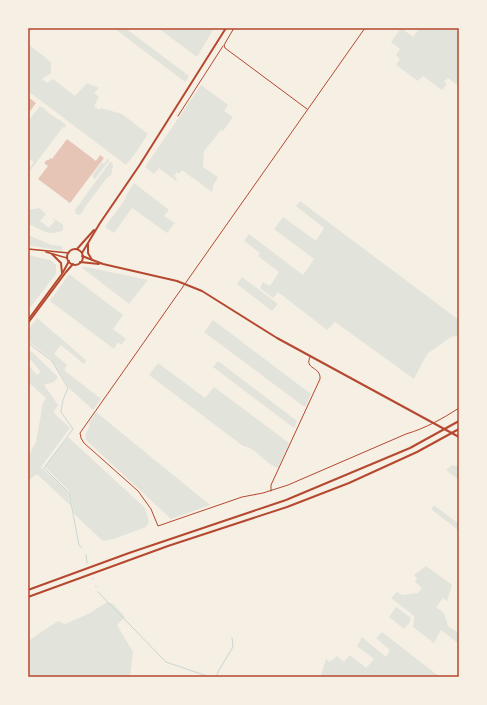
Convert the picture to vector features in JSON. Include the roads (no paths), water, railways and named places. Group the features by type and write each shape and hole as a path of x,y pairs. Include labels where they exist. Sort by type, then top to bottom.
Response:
{"main road":[{"path":"80,262 88,243 100,223 139,166 226,28"},
{"path":"40,251 69,252 72,250 77,250 100,223"},
{"path":"88,243 88,253 94,261"},
{"path":"28,249 67,258 73,264"},
{"path":"77,250 82,255 94,261 185,284 212,296 277,338 459,438"},
{"path":"67,258 69,252"},
{"path":"52,254 61,262 62,274"},
{"path":"28,320 62,274 69,261"},
{"path":"28,323 73,264 80,262 103,264"},
{"path":"28,590 129,553 286,500 410,448 459,421"},
{"path":"28,598 142,555 287,507 342,486 416,452 459,429"}],"street":[{"path":"178,116 234,28"},
{"path":"364,28 308,110 80,433 81,438 84,443 138,492 151,509 158,526 242,497 271,491 341,463 406,434 423,429 441,420 459,408"},
{"path":"224,45 229,51 308,110"},
{"path":"271,491 271,485 320,379 319,372 309,365 308,362 310,356"}],"waterway":[{"path":"28,343 52,361 68,388 63,400 61,412 73,429 44,468 69,493 79,545 82,548"},
{"path":"86,555 87,563"},
{"path":"98,592 166,662 210,677"},
{"path":"216,677 233,647 232,638"}]}
